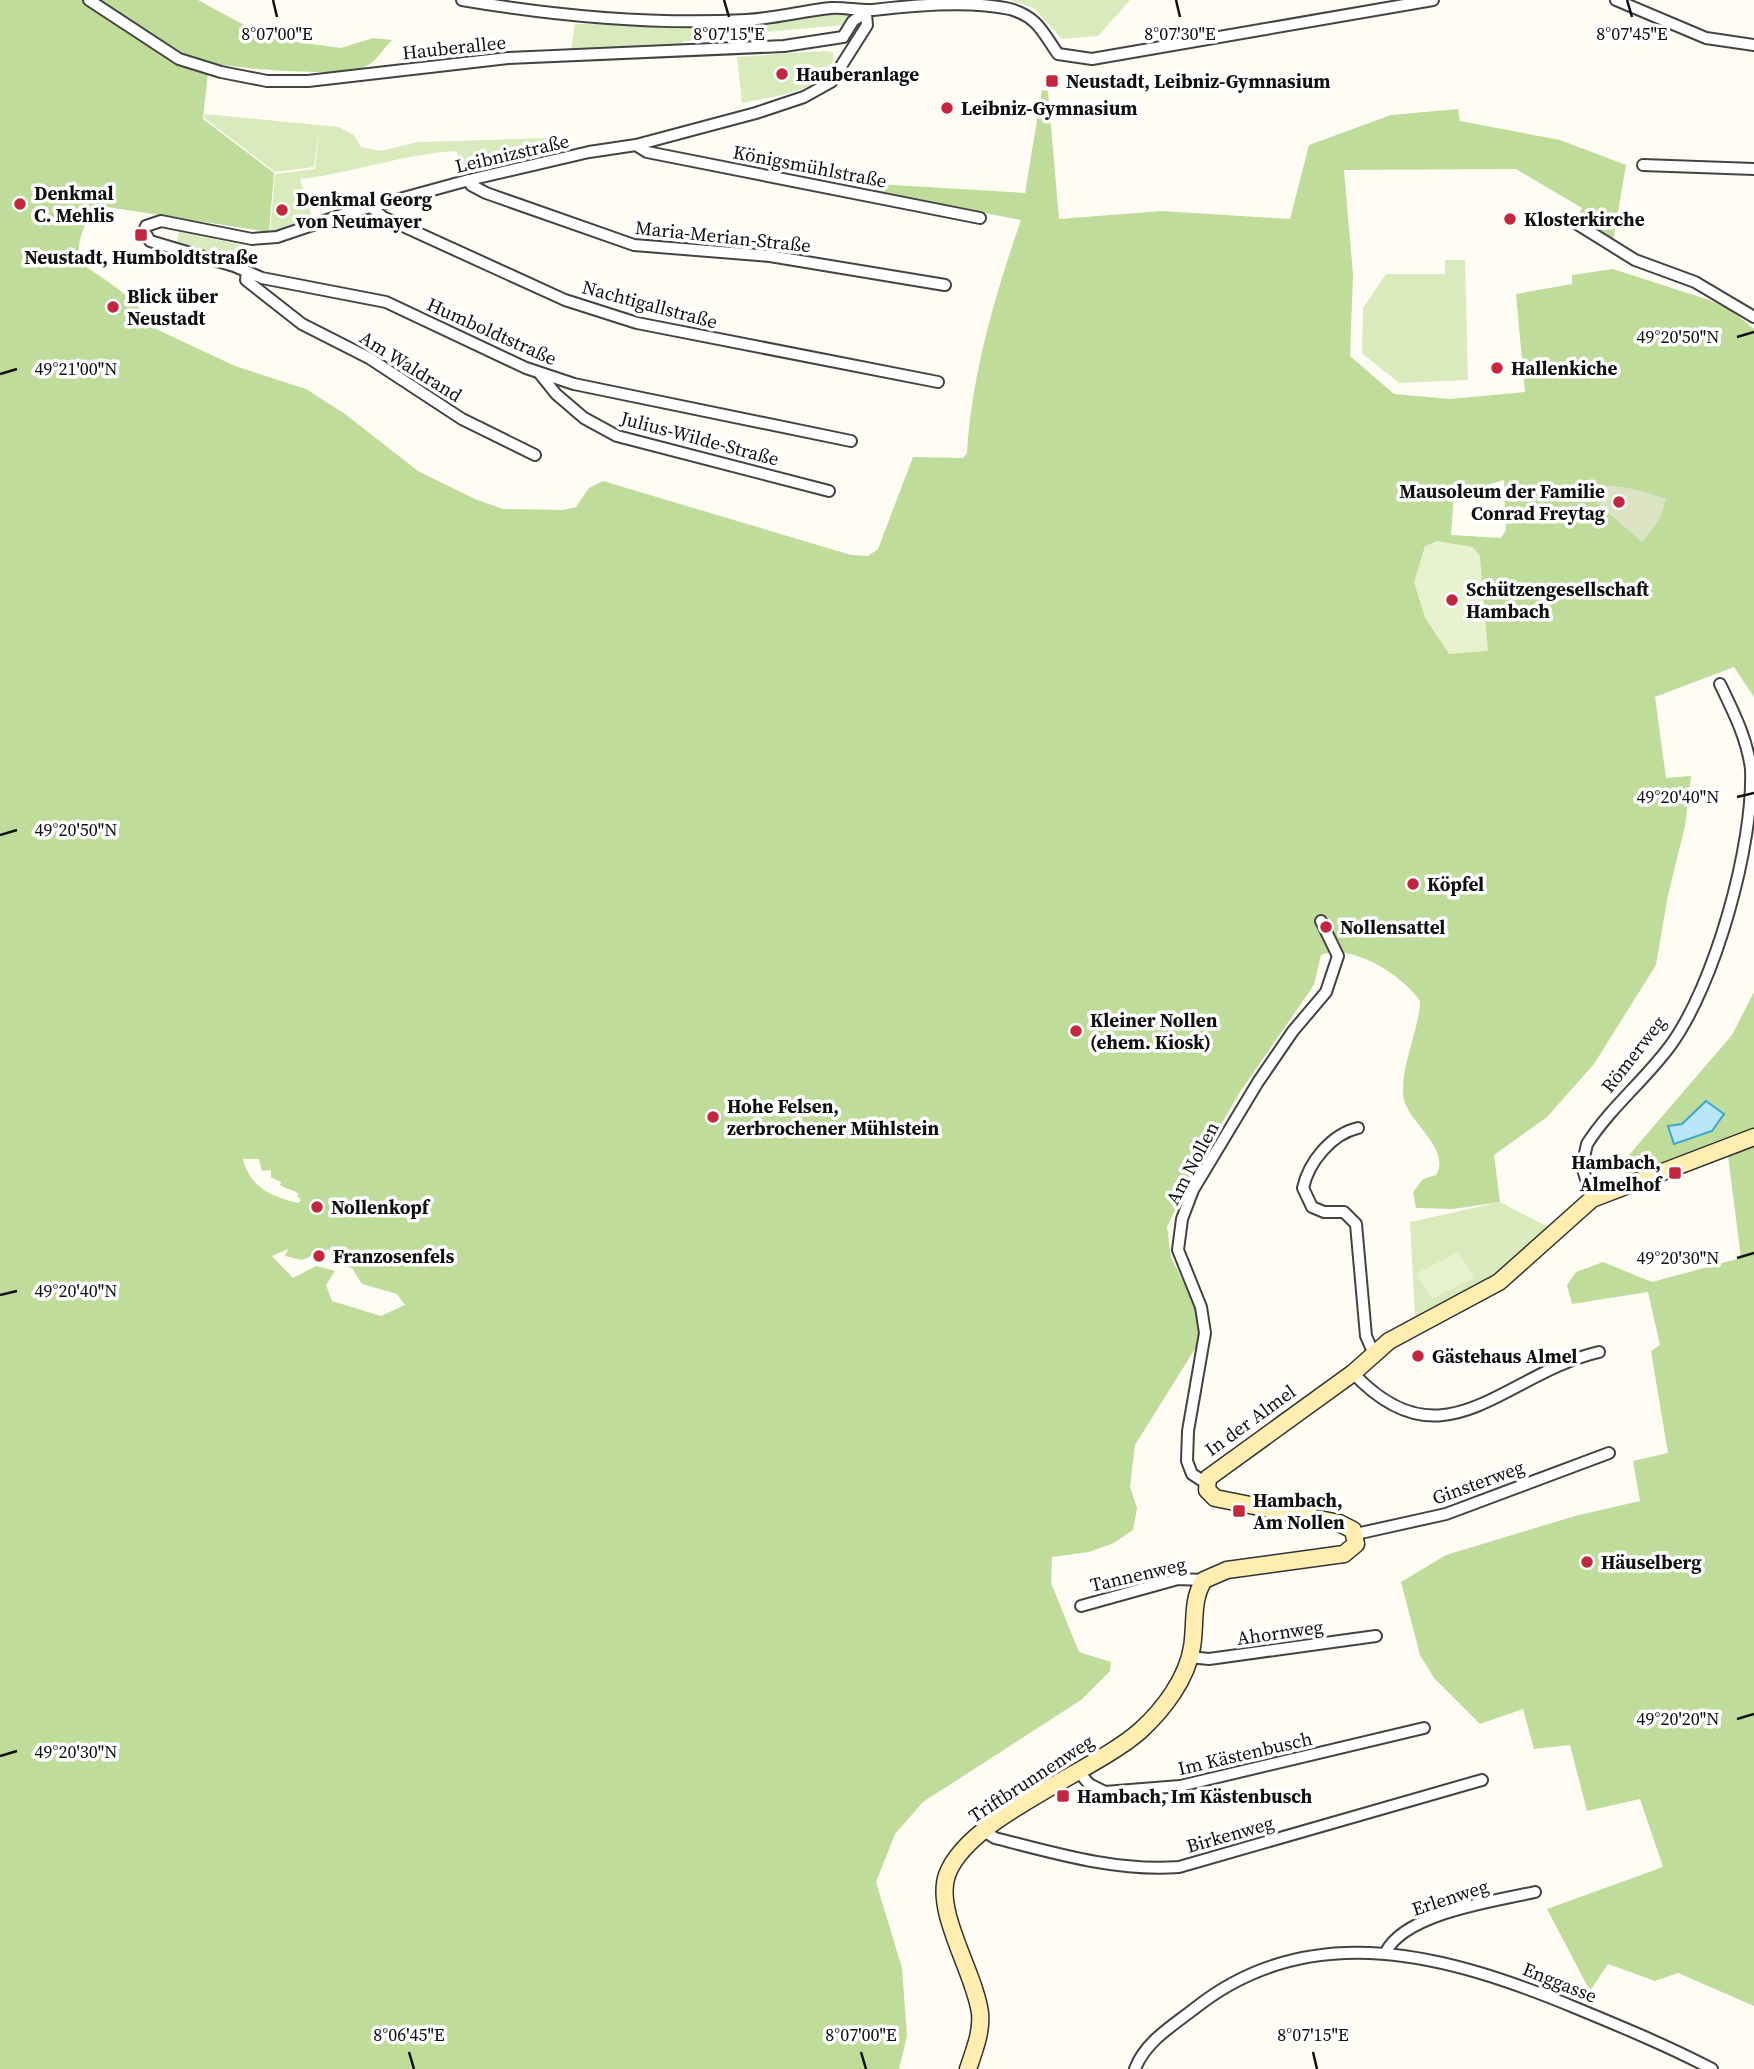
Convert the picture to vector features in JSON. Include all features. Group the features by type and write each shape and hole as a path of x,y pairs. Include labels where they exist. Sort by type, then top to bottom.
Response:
{"street":[{"name":"Hauberallee","path":"89,0 179,59 221,72 277,81 308,81 497,59 784,46 843,37"},
{"path":"462,0 551,15 606,18 744,20 834,8 867,12 911,4 1007,8 1025,14 1040,24 1058,54 1092,59 1433,0"},
{"path":"1616,0 1706,38 1754,45"},
{"path":"855,43 843,37 853,20 867,12"},
{"name":"Leibnizstraße","path":"153,222 264,239 469,180 636,145 778,107 819,90 839,71 867,25 867,12"},
{"name":"Königsmühlstraße","path":"636,145 647,152 980,218"},
{"path":"1643,164 1754,169"},
{"name":"Maria-Merian-Straße","path":"469,180 471,185 486,193 634,245 770,257 944,285"},
{"name":"Nachtigallstraße","path":"371,207 383,217 565,299 636,323 938,383"},
{"name":"Humboldtstraße","path":"153,222 144,231 150,241 270,280 386,302 540,374 605,391 851,441"},
{"path":"1574,222 1635,260 1695,282 1754,317"},
{"name":"Am Waldrand","path":"247,272 246,281 287,315 369,358 462,419 535,456"},
{"name":"Julius-Wilde-Straße","path":"540,374 569,406 598,427 617,436 829,491"},
{"name":"Römerweg","path":"1592,1199 1582,1166 1587,1144 1679,1032 1728,924 1753,815 1754,791 1744,738 1720,684"},
{"name":"Am Nollen","path":"1206,1483 1192,1474 1187,1461 1188,1430 1205,1334 1201,1307 1178,1250 1182,1219 1193,1190 1252,1093 1331,981 1338,956 1321,921"},
{"path":"1358,1128 1346,1131 1329,1144 1312,1167 1303,1188 1312,1207 1324,1212 1344,1212 1356,1224 1366,1336 1374,1354"},
{"path":"1592,1199 1754,1138"},
{"name":"In der Almel","path":"1356,1534 1346,1526 1322,1518 1215,1498 1207,1490 1206,1483 1221,1466 1353,1373 1405,1332 1499,1282 1592,1199"},
{"path":"1353,1373 1391,1406 1438,1416 1474,1408 1565,1361 1599,1352"},
{"name":"Ginsterweg","path":"1356,1534 1446,1514 1609,1453"},
{"path":"1203,1580 1227,1570 1344,1554 1355,1547 1356,1534"},
{"name":"Tannenweg","path":"1081,1606 1178,1579 1203,1580"},
{"name":"Triftbrunnenweg","path":"968,2069 978,2038 980,2012 946,1906 945,1886 960,1854 984,1831 1123,1745 1151,1720 1174,1691 1189,1657 1197,1595 1203,1580"},
{"name":"Ahornweg","path":"1189,1657 1209,1659 1376,1636"},
{"name":"Im Kästenbusch","path":"1079,1772 1089,1784 1105,1791 1180,1787 1424,1728"},
{"name":"Birkenweg","path":"984,1831 995,1838 1089,1860 1149,1867 1179,1867 1482,1780"},
{"name":"Erlenweg","path":"1386,1952 1397,1936 1421,1923 1535,1892"},
{"name":"Enggasse","path":"1135,2069 1148,2046 1214,1993 1239,1979 1277,1964 1315,1955 1386,1952 1523,1985 1712,2069"}],"green space":[{"path":"0,0 198,0 246,26 254,36 341,48 373,38 392,40 376,59 358,69 292,71 209,63 203,119 274,173 269,232 101,206 90,218 80,239 79,262 131,300 156,329 235,366 306,389 345,414 418,471 475,499 503,509 563,510 576,507 589,488 603,481 851,555 868,556 878,549 913,457 963,458 967,453 979,364 1002,277 1021,220 876,192 877,184 1025,193 1042,90 1048,91 1059,219 1162,211 1290,219 1309,145 1391,115 1458,109 1460,121 1560,140 1626,165 1613,241 1578,218 1582,208 1516,169 1344,170 1353,275 1350,356 1394,394 1450,399 1525,392 1516,294 1572,284 1572,275 1613,269 1709,300 1729,309 1754,329 1754,697 1734,667 1655,697 1666,778 1691,776 1685,826 1668,895 1656,965 1594,1064 1547,1117 1494,1155 1500,1202 1453,1209 1416,1208 1413,1192 1423,1179 1436,1175 1439,1166 1435,1147 1409,1111 1403,1092 1420,1001 1390,972 1361,957 1333,952 1321,955 1314,985 1240,1092 1189,1180 1167,1227 1171,1257 1198,1313 1198,1344 1135,1445 1130,1487 1137,1508 1133,1530 1114,1543 1089,1552 1052,1557 1051,1583 1079,1652 1111,1662 1110,1671 1081,1700 923,1802 895,1834 876,1882 902,1968 907,2036 899,2069 0,2069","holes":["1504,480 1506,530 1501,538 1451,535 1454,495","243,1159 259,1159 262,1171 271,1170 271,1177 281,1182 283,1187 299,1194 297,1196 301,1200 298,1203 271,1194 256,1184","288,1249 285,1256 302,1260 329,1249 334,1263 352,1268 362,1284 397,1294 405,1305 381,1316 332,1301 326,1285 335,1271 316,1266 293,1278 272,1256"]},
{"path":"1009,0 1130,0 1098,36 1062,39 1034,8"},
{"path":"847,11 851,15 845,25 766,32 766,36 684,41 681,46 571,50 575,24 763,25"},
{"name":"Hauberanlage","path":"833,52 832,65 825,76 814,84 784,95 742,103 737,57"},
{"path":"205,114 339,127 354,135 361,147 381,151 418,142 548,138 551,154 463,174 457,151 300,179 313,219 270,233 275,174 315,169 319,129 314,167 275,172 204,118"},
{"path":"179,232 243,245 238,264 176,245"},
{"path":"1445,260 1465,260 1468,380 1399,383 1362,353 1363,308 1386,274 1445,274"},
{"path":"1577,486 1623,487 1666,499 1660,519 1642,542"},
{"name":"Schützengesellschaft Hambach","path":"1437,541 1473,547 1480,556 1488,651 1449,654 1425,618 1414,582 1425,546"},
{"path":"1754,992 1754,2006 1678,1973 1655,1981 1608,1964 1590,1991 1547,1909 1663,1867 1640,1799 1587,1811 1570,1745 1534,1749 1523,1709 1480,1724 1434,1678 1420,1655 1401,1582 1446,1555 1575,1516 1640,1501 1633,1461 1668,1453 1651,1351 1660,1345 1648,1292 1572,1304 1567,1285 1576,1272 1603,1262 1652,1282 1741,1258 1726,1140 1627,1176 1623,1162 1732,1035"},
{"path":"1500,1202 1550,1228 1494,1275 1415,1317 1410,1222"},
{"path":"1458,1252 1474,1278 1432,1299 1416,1274"}],"water":[{"path":"1706,1101 1724,1114 1712,1131 1674,1144 1668,1126 1682,1124"}],"place":[{"name":"Hauberanlage","path":"782,74"},
{"name":"Neustadt, Leibniz-Gymnasium","path":"1052,81"},
{"name":"Leibniz-Gymnasium","path":"947,108"},
{"name":"Denkmal C. Mehlis","path":"20,204"},
{"name":"Denkmal Georg von Neumayer","path":"282,210"},
{"name":"Klosterkirche","path":"1510,219"},
{"name":"Neustadt, Humboldtstraße","path":"141,235"},
{"name":"Blick über Neustadt","path":"113,307"},
{"name":"Hallenkiche","path":"1497,368"},
{"name":"Mausoleum der Familie Conrad Freytag","path":"1619,502"},
{"name":"Schützengesellschaft Hambach","path":"1452,600"},
{"name":"Köpfel","path":"1413,884"},
{"name":"Nollensattel","path":"1326,927"},
{"name":"Kleiner Nollen (ehem. Kiosk)","path":"1076,1031"},
{"name":"Hohe Felsen, zerbrochener Mühlstein","path":"713,1117"},
{"name":"Hambach, Almelhof","path":"1675,1173"},
{"name":"Nollenkopf","path":"317,1207"},
{"name":"Franzosenfels","path":"319,1256"},
{"name":"Gästehaus Almel","path":"1418,1356"},
{"name":"Hambach, Am Nollen","path":"1239,1511"},
{"name":"Häuselberg","path":"1587,1562"},
{"name":"Hambach, Im Kästenbusch","path":"1063,1796"}]}
